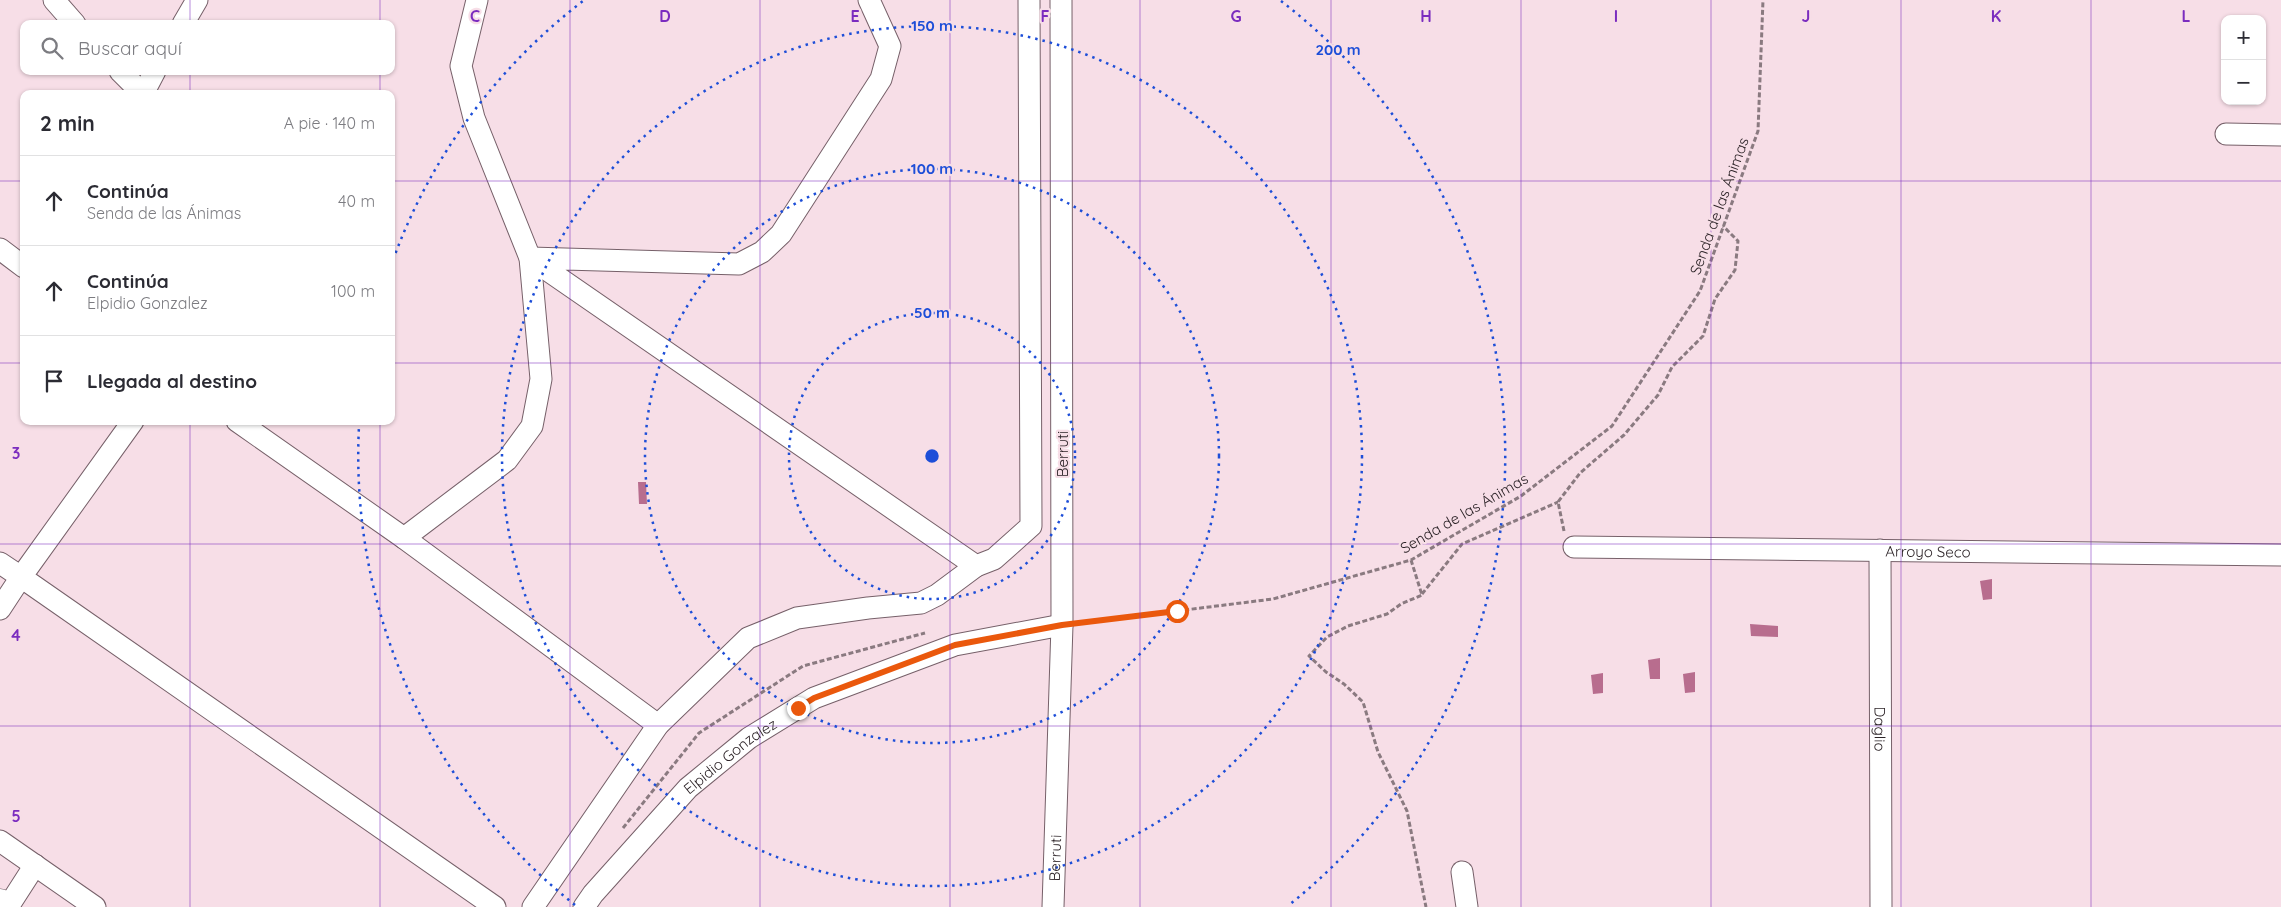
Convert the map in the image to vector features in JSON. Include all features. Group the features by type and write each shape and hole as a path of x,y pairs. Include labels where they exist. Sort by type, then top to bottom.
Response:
{"main road":[{"path":"0,904 7,907"}],"street":[{"path":"54,0 72,20"},
{"path":"186,20 198,0"},
{"path":"404,538 507,460 532,426 541,379 530,258 474,118 461,66 477,0"},
{"path":"530,258 739,264 762,252 781,234 881,79 890,46 869,0"},
{"path":"533,907 658,724 748,638 798,618 920,603 937,595 976,566 994,559 1032,526 1029,0"},
{"name":"Berruti","path":"1053,907 1062,625 1062,0"},
{"path":"124,75 140,90"},
{"path":"145,90 153,75"},
{"path":"2226,134 2281,135"},
{"path":"0,249 20,264"},
{"path":"530,258 976,566"},
{"path":"0,609 130,425"},
{"path":"244,425 404,538 658,724"},
{"name":"Arroyo Seco","path":"1574,547 2281,555"},
{"name":"Daglio","path":"1880,550 1881,907"},
{"path":"0,563 495,907"},
{"name":"Elpidio Gonzalez","path":"584,907 593,894 688,788 749,738 814,698 955,645 1062,625"},
{"path":"0,842 95,907"},
{"path":"7,907 35,865"},
{"path":"1462,872 1467,907"}],"path":[{"name":"Senda de las Ánimas","path":"1062,625 1273,599 1411,560 1521,496 1612,426 1700,291 1758,131 1763,0"},
{"path":"1426,907 1407,811 1378,752 1363,702 1309,656 1327,637 1348,626 1386,614 1422,594 1462,544 1558,502 1580,472 1624,435 1658,395 1672,368 1703,336 1715,299 1735,270 1738,241 1724,226"},
{"path":"1558,502 1562,529 1574,547"},
{"path":"1411,560 1422,594"}],"shaded area":[{"path":"638,482 646,482 647,504 639,504"},
{"path":"1992,579 1992,599 1983,600 1980,581"},
{"path":"1750,624 1778,626 1778,637 1751,636"},
{"path":"1660,658 1660,679 1650,679 1648,660"},
{"path":"1695,672 1695,692 1685,693 1683,674"},
{"path":"1603,673 1603,693 1593,694 1591,675"}],"route":[{"path":"798,708 814,698 955,645 1062,625 1177,611"}]}
